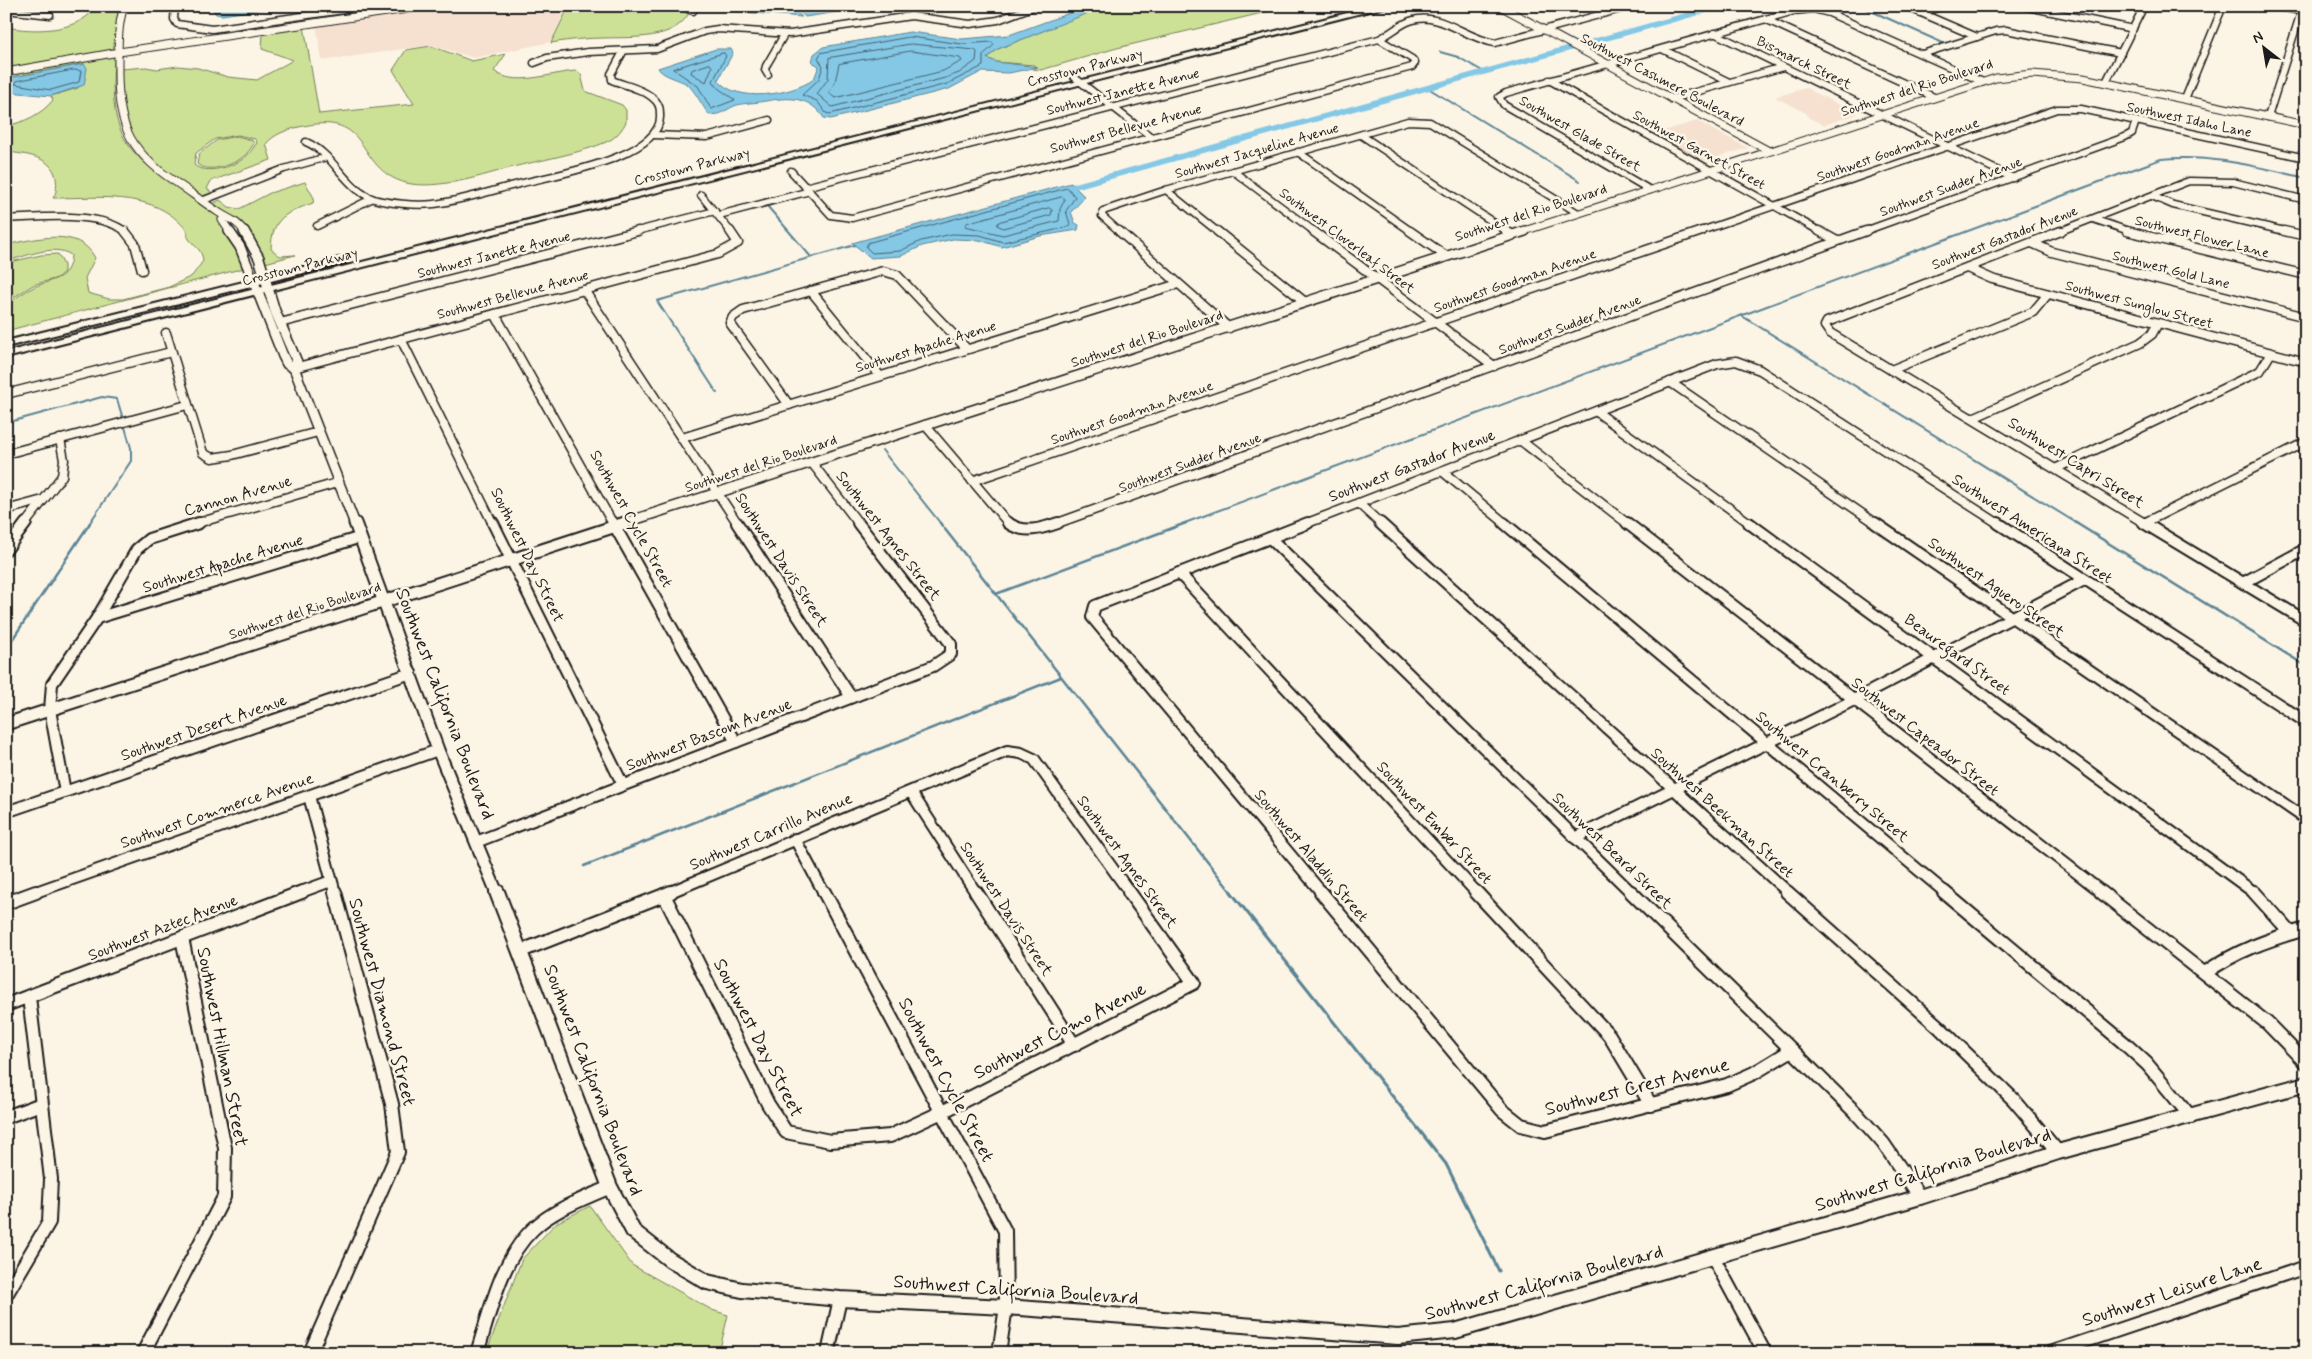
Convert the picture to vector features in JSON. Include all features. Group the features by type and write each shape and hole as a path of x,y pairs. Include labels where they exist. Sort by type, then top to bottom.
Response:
{"main road":[{"name":"Crosstown Parkway","path":"1078,80 1355,6"},
{"name":"Crosstown Parkway","path":"6,355 268,284 1078,80 1385,6"},
{"name":"Crosstown Parkway","path":"6,344 254,288"}],"street":[{"name":"Southwest California Boulevard","path":"124,6 119,52 118,104 126,133 136,150 149,164 207,201 226,217 232,218 247,235 254,245 280,322 297,362 294,368"},
{"path":"175,6 174,19 177,24 212,30 371,6"},
{"path":"6,71 119,52 427,6"},
{"path":"534,63 581,52 623,52 657,49 705,31 718,29 784,35 911,16 925,16 952,22 984,22 1035,6"},
{"name":"Southwest Cashmere Boulevard","path":"1491,6 1543,30"},
{"name":"Southwest Cashmere Boulevard","path":"1500,6 1769,152"},
{"path":"1543,30 1632,6"},
{"path":"1905,6 1977,36"},
{"path":"1921,13 1943,6"},
{"path":"2023,6 2133,29"},
{"path":"2106,82 2144,6"},
{"path":"2185,99 2223,6"},
{"path":"2268,117 2303,12 2273,6"},
{"path":"1549,80 1765,19 1800,10 1813,9 1829,12 1984,82"},
{"path":"6,10 50,15"},
{"name":"Southwest Janette Avenue","path":"280,322 717,213 1379,39 1416,19 1442,22 1477,41 1486,43 1543,30"},
{"path":"1765,19 1934,98"},
{"path":"1922,54 1996,30 2011,30 2121,53"},
{"name":"Bismarck Street","path":"1714,34 2013,178"},
{"path":"768,75 766,66 784,35"},
{"name":"Southwest Bellevue Avenue","path":"807,189 831,215 841,218 862,215 1412,67 1415,63 1379,39"},
{"path":"1662,48 1729,82"},
{"path":"306,142 317,145 351,186 361,194 371,199 422,204 464,197 596,165 633,150 654,135 661,124 662,114 654,99 612,80 611,74 623,52"},
{"path":"1671,99 1783,67"},
{"name":"Southwest del Rio Boulevard","path":"6,724 1230,328 1511,234 2005,76 2032,74 2064,75 2106,82 2306,125"},
{"path":"1078,80 1150,136"},
{"name":"Southwest Glade Street","path":"1549,80 1506,93 1499,98 1504,105 1650,190"},
{"name":"Southwest Garnet Street","path":"1549,80 1837,241"},
{"name":"Southwest Idaho Lane","path":"2066,108 2136,121 2306,158"},
{"name":"Southwest Goodman Avenue","path":"972,481 1948,146 2066,108"},
{"path":"654,135 707,137 769,120"},
{"name":"Southwest Jacqueline Avenue","path":"1178,284 1102,216 1102,211 1166,190 1408,121 1420,120 1437,126 1578,213"},
{"name":"Southwest Sudder Avenue","path":"972,481 1005,521 1014,528 1022,530 1042,529 2128,136 2136,121"},
{"path":"1361,134 1511,234"},
{"path":"1298,152 1446,256"},
{"path":"207,201 328,159"},
{"name":"Southwest Cloverleaf Street","path":"1234,171 1494,366"},
{"path":"791,172 807,189"},
{"name":"Southwest Gastador Avenue","path":"1830,333 1825,326 1830,320 2189,181 2206,179 2306,200"},
{"path":"1166,190 1305,302"},
{"path":"701,195 717,213"},
{"path":"2152,196 2173,205 2306,236"},
{"path":"317,226 371,199"},
{"name":"Southwest Bellevue Avenue","path":"294,368 724,252 737,245 736,238 717,213"},
{"name":"Southwest California Boulevard","path":"226,217 222,220 240,246 254,288 283,356 287,364 294,368 358,538 385,601 438,750 521,951 610,1187 634,1231 670,1260 707,1282 742,1290 840,1299 1006,1307 1398,1337 1428,1336 1455,1331 1920,1197 2058,1152 2306,1084"},
{"path":"6,219 99,220 114,225 131,236 142,270"},
{"name":"Southwest Flower Lane","path":"2093,219 2114,228 2306,275"},
{"name":"Southwest Gold Lane","path":"2032,243 2052,252 2306,317"},
{"name":"Southwest Sunglow Street","path":"1967,268 1983,276 2306,362"},
{"path":"788,405 730,323 733,317 743,310 883,272 897,275 967,349"},
{"path":"1178,284 1230,328"},
{"name":"Southwest Apache Avenue","path":"682,438 1178,284"},
{"name":"Southwest Davis Street","path":"584,290 851,697"},
{"path":"811,291 880,376"},
{"path":"1891,370 2034,312 2048,294"},
{"name":"Southwest Cycle Street","path":"495,314 617,526 736,742"},
{"path":"1973,418 2140,343 2152,334 2158,323"},
{"path":"166,333 203,453 212,458 232,455 318,432"},
{"name":"Southwest Capri Street","path":"1830,333 2057,468 2144,523 2306,620"},
{"name":"Southwest Day Street","path":"401,339 623,785"},
{"path":"6,394 171,352"},
{"path":"2057,468 2260,371 2271,353"},
{"name":"Southwest Gastador Avenue","path":"1095,606 1723,362 1742,362"},
{"name":"Southwest Americana Street","path":"1742,362 1760,370 2306,722"},
{"name":"Southwest Aguero Street","path":"1670,382 2306,819"},
{"path":"6,454 187,405"},
{"name":"Beauregard Street","path":"1597,412 2250,888 2291,933"},
{"path":"925,426 972,481"},
{"path":"6,550 62,476 64,460 60,439"},
{"name":"Southwest Capeador Street","path":"1520,440 2205,973 2267,1023 2306,1064"},
{"path":"2144,523 2306,442"},
{"name":"Southwest Agnes Street","path":"812,463 951,644 951,654"},
{"name":"Southwest Cranberry Street","path":"1442,471 2137,1054 2191,1117"},
{"name":"Cannon Avenue","path":"97,618 137,550 149,539 337,483"},
{"path":"6,510 43,500"},
{"name":"Southwest Beekman Street","path":"1358,503 1672,790 1939,1028 2014,1100 2058,1152"},
{"name":"Southwest Apache Avenue","path":"97,618 358,538"},
{"name":"Southwest Beard Street","path":"1270,538 1873,1130 1920,1197"},
{"path":"2243,583 2306,549"},
{"name":"Southwest Ember Street","path":"1179,573 1608,1035 1651,1105"},
{"path":"1576,838 1854,700 2084,580"},
{"name":"Southwest Aladdin Street","path":"1095,606 1092,617 1502,1110 1515,1122"},
{"path":"65,792 50,710 52,684 97,618"},
{"name":"Southwest Bascom Avenue","path":"476,842 933,666 951,654"},
{"name":"Southwest Desert Avenue","path":"6,812 411,673"},
{"name":"Southwest Commerce Avenue","path":"6,903 438,750"},
{"name":"Southwest Carrillo Avenue","path":"521,951 664,895 1007,751 1021,753 1034,759"},
{"name":"Southwest Agnes Street","path":"1034,759 1194,983"},
{"name":"Southwest Davis Street","path":"911,792 1074,1045"},
{"name":"Southwest Diamond Street","path":"309,796 392,1104 398,1152 310,1353"},
{"name":"Southwest Cycle Street","path":"795,840 1005,1231 1006,1307 999,1353"},
{"name":"Southwest Aztec Avenue","path":"6,1005 331,881"},
{"name":"Southwest Day Street","path":"664,895 768,1104 786,1132 830,1141 890,1136 942,1112"},
{"path":"2205,973 2224,958 2247,946 2306,929"},
{"name":"Southwest Hillman Street","path":"143,1353 224,1197 225,1148 182,938"},
{"name":"Southwest Como Avenue","path":"942,1112 1194,983"},
{"path":"6,1295 49,1222 51,1180 28,996"},
{"name":"Southwest Crest Avenue","path":"1515,1122 1534,1130 1545,1131 1651,1105 1739,1081 1792,1050"},
{"path":"6,1117 41,1104"},
{"path":"477,1353 507,1270 524,1239 544,1220 610,1187"},
{"path":"1713,1257 1765,1353"},
{"name":"Southwest Leisure Lane","path":"2050,1353 2306,1267"},
{"path":"828,1353 840,1299"}],"shaded area":[{"path":"447,6 567,6 551,42 474,58 431,45 322,61 316,26"},
{"path":"1806,88 1858,114 1824,125 1775,97"},
{"path":"1697,121 1748,148 1708,160 1700,160 1653,134"}],"green space":[{"path":"93,6 121,6 114,63 113,92 117,120 124,137 134,152 146,164 207,205 225,221 244,268 6,331 7,304 31,289 64,274 70,263 71,255 56,250 39,252 6,261 6,245 55,237 67,238 78,242 88,248 95,258 85,278 88,293 109,299 123,299 169,287 192,276 203,261 200,251 189,239 187,231 171,215 144,203 129,200 98,197 53,198 56,189 56,178 49,165 29,155 6,152 6,126 38,114 53,100 51,96 78,88 84,64 8,78 9,92 6,92 6,27 41,30 65,27 86,17 94,9"},
{"path":"569,6 674,6 689,13 673,29 651,36 584,39 551,43"},
{"path":"1113,6 1156,13 1153,10 1159,6 1291,6 1117,48 1041,70 1033,69 1037,67 1034,65 996,62 987,58 998,49 1101,7"},
{"path":"304,26 319,114 414,104 393,70 406,50 431,46 472,61 506,54 494,71 512,78 534,78 577,71 581,74 585,91 622,105 626,110 626,122 612,139 592,147 465,180 426,185 406,183 389,176 377,165 352,133 340,126 323,124 299,127 277,135 266,144 271,160 211,181 207,189 214,194 205,198 156,166 136,145 128,133 122,113 121,69 146,67 157,69 178,66 198,68 228,77 257,80 293,60 262,49 263,32","holes":["238,135 255,139 257,143 249,153 244,158 227,167 212,170 199,168 194,165 196,153 215,139"]},
{"path":"237,136 252,140 254,144 242,158 218,168 201,167 197,164 199,154 217,140"},
{"path":"305,182 314,198 313,203 295,210 282,218 274,230 272,238 271,249 280,256 295,255 265,263 257,244 243,223 235,217 228,215 214,203 220,200 229,207 239,209 270,193"},
{"path":"58,254 64,265 64,272 57,278 33,285 6,302 6,263 41,255"},
{"path":"590,1206 632,1265 712,1310 728,1315 719,1353 486,1353 522,1259 556,1223"}],"water":[{"path":"211,6 284,6 222,15 216,14"},
{"path":"878,6 805,17 799,12 789,10 719,10 710,7"},
{"path":"1089,6 1106,6 998,49 987,58 996,62 1038,67 1009,73 981,72 949,89 831,119 824,118 810,104 795,99 778,99 740,104 720,113 709,114 687,84 667,75 658,68 716,49 731,49 733,53 718,80 726,88 750,94 779,93 804,85 814,79 819,66 812,62 814,54 823,47 910,32 962,39 1009,35"},
{"path":"765,9 796,12 802,17 731,11"},
{"path":"84,64 87,68 84,85 51,96 9,92 8,78"},
{"path":"1071,183 1085,197 1071,212 1075,223 1079,225 1078,230 1040,236 1002,247 979,240 953,239 922,246 901,256 871,258 852,243"}],"waterway":[{"path":"1075,186 1721,6"},
{"path":"1860,6 1943,43"},
{"path":"1440,52 1458,57 1484,72"},
{"path":"1428,88 1580,181"},
{"path":"1182,524 2161,159 2198,158 2234,162 2306,178"},
{"path":"768,207 811,257"},
{"path":"717,393 657,301 855,245"},
{"path":"1742,316 2078,524"},
{"path":"6,423 102,397 117,399 123,419"},
{"path":"89,524 131,461 131,448 125,427"},
{"path":"882,450 941,524"},
{"path":"6,649 90,523"},
{"path":"940,523 996,594"},
{"path":"996,594 1186,523"},
{"path":"2076,523 2306,666"},
{"path":"996,594 1232,893"},
{"path":"584,866 1061,677"},
{"path":"1231,892 1446,1164 1499,1271"}]}
